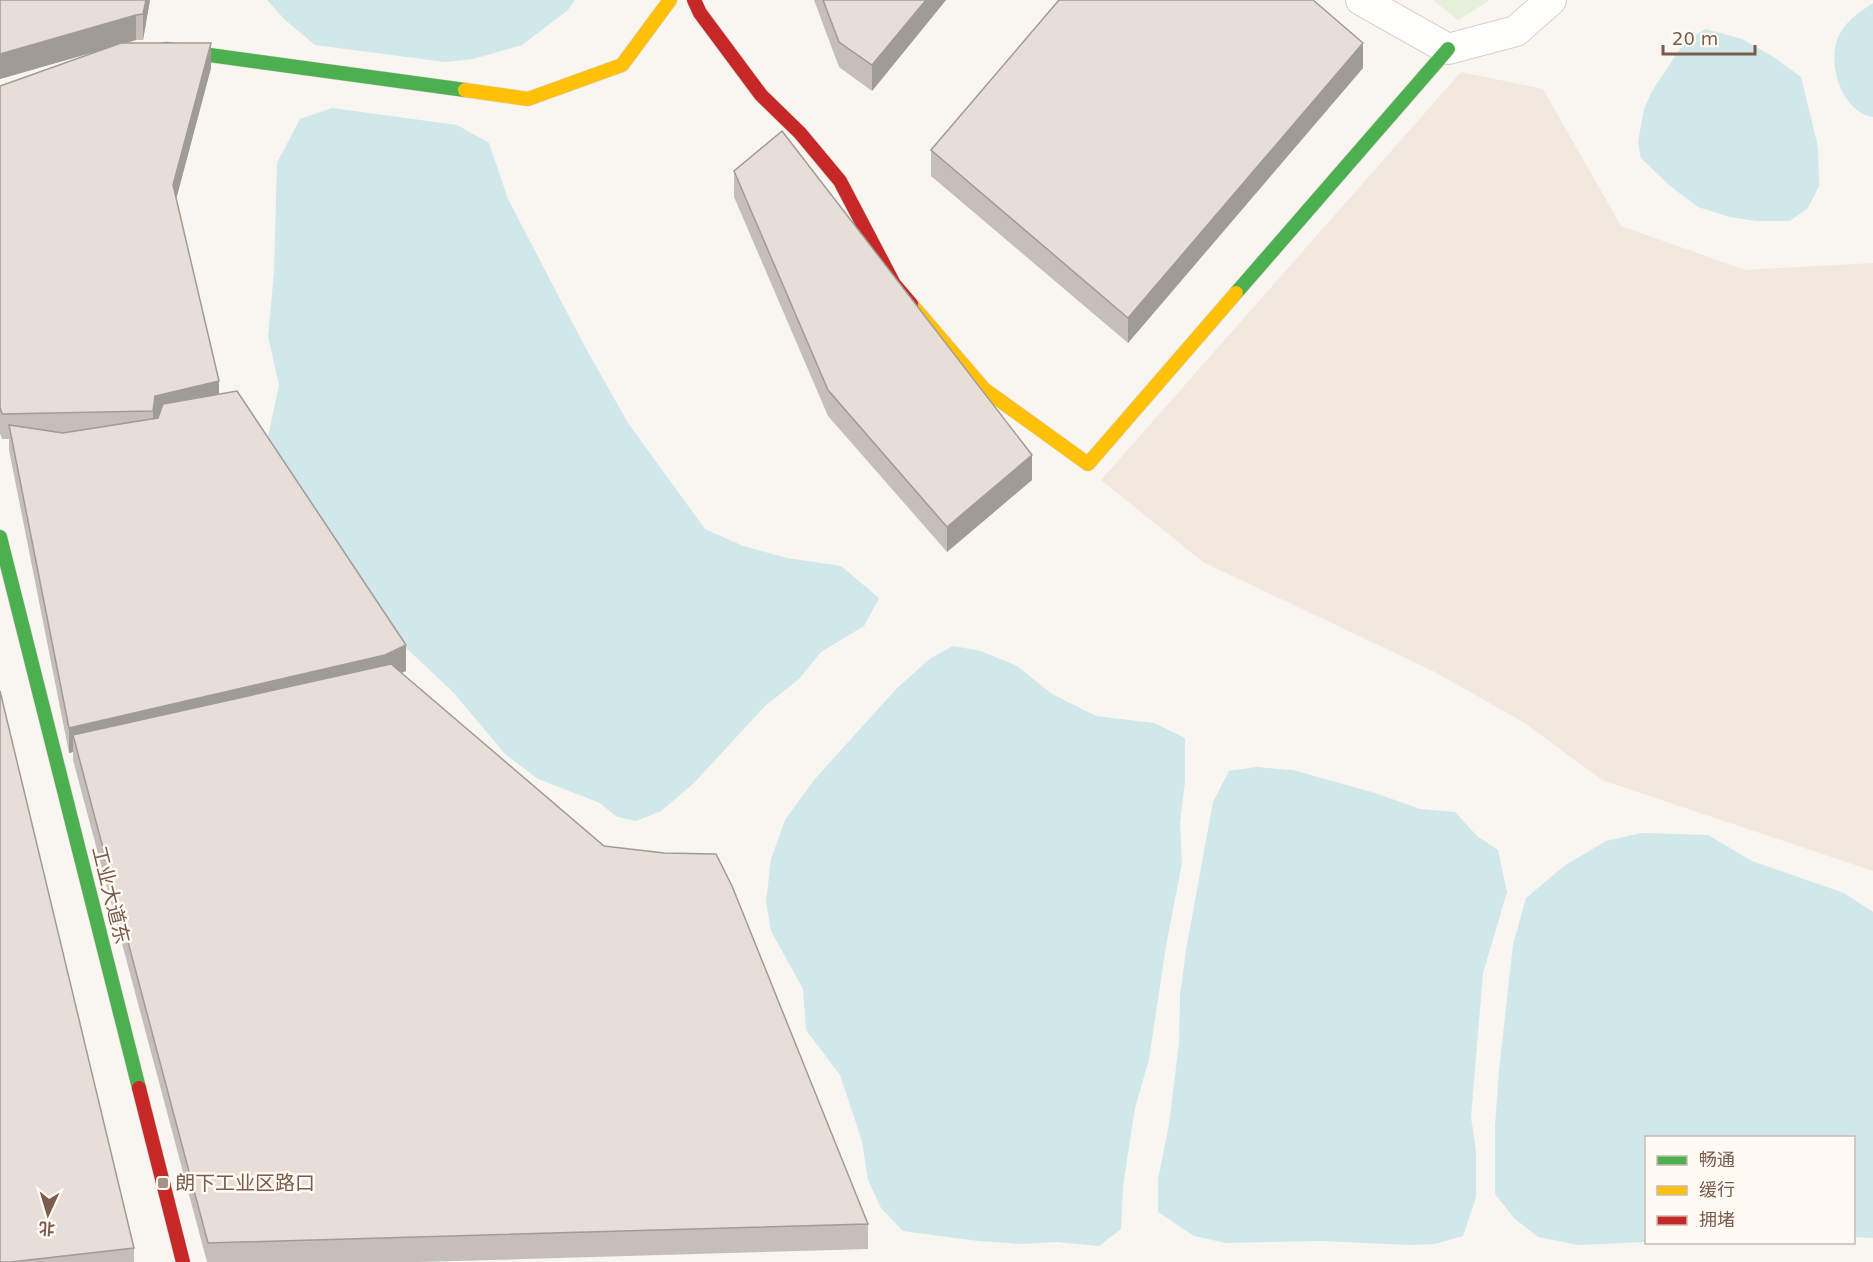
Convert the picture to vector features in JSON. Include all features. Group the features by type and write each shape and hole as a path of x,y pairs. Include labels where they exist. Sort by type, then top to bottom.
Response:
{"street":[{"path":"155,48 528,99 622,66 670,0"},
{"path":"694,0 700,13 761,95 800,133 840,181 894,284 984,389 1088,464 1448,48 1516,31 1551,0"},
{"path":"1361,0 1448,48"},
{"name":"工业大道东","path":"0,537 183,1262"}],"shaded area":[{"path":"1461,72 1543,89 1621,226 1745,270 1873,263 1873,871 1602,780 1523,722 1435,672 1203,562 1101,480"}],"green space":[{"path":"1433,0 1490,0 1458,20"}],"water":[{"path":"267,0 575,0 568,10 522,45 473,59 445,62 315,45 285,20"},
{"path":"1873,3 1873,117 1853,107 1846,98 1840,87 1834,63 1837,40 1843,28"},
{"path":"1706,29 1742,39 1772,56 1801,77 1818,147 1819,186 1808,208 1790,221 1756,221 1730,217 1698,207 1669,185 1641,158 1638,142 1644,109 1652,91 1686,40"},
{"path":"332,108 457,125 489,143 508,199 584,345 628,423 705,529 743,546 787,558 841,566 879,598 864,626 821,652 799,679 765,706 694,783 661,811 636,821 617,817 600,803 538,779 505,754 453,692 404,646 274,455 268,437 279,385 268,337 274,272 277,163 300,119"},
{"path":"953,646 981,651 1017,666 1052,694 1096,716 1154,723 1185,738 1185,781 1180,823 1182,863 1166,946 1149,1059 1135,1108 1123,1186 1121,1229 1099,1246 1057,1242 1023,1244 978,1241 903,1231 881,1208 868,1180 862,1141 840,1075 806,1030 803,989 771,931 766,902 771,859 785,820 814,780 897,688 931,658"},
{"path":"1256,767 1293,770 1375,793 1420,809 1455,812 1477,836 1498,850 1507,892 1483,973 1471,1117 1476,1151 1476,1197 1463,1236 1435,1244 1410,1245 1321,1241 1226,1243 1194,1236 1158,1212 1158,1179 1169,1125 1179,1043 1180,996 1186,950 1213,802 1229,771"},
{"path":"1642,833 1708,835 1752,861 1844,893 1873,912 1873,1238 1855,1237 1855,1136 1645,1136 1645,1242 1578,1245 1538,1237 1514,1218 1495,1194 1495,1126 1499,1071 1513,945 1526,898 1564,866 1606,841"}],"building":[{"path":"0,0 146,0 143,14 0,54"},
{"path":"823,0 926,0 872,65 839,42"},
{"path":"1059,0 1313,0 1363,43 1128,318 931,150"},
{"path":"121,43 211,43 173,185 219,381 155,396 153,411 2,414 0,407 0,86"},
{"path":"782,131 1032,455 947,527 828,390 734,171"},
{"path":"237,391 406,645 385,655 69,728 9,425 63,433 158,418 163,404"},
{"path":"391,664 604,846 664,853 716,854 732,886 868,1224 208,1243 73,735"},
{"path":"0,691 134,1248 0,1262"}],"traffic: fast":[{"path":"166,49 465,90"},
{"path":"1236,293 1448,49"},
{"path":"0,537 139,1088"}],"traffic: slow":[{"path":"465,90 528,99 622,65 670,0"},
{"path":"911,304 984,389 1088,464 1236,293"}],"traffic: jam":[{"path":"694,0 700,13 761,95 800,133 840,181 894,284 911,304"},
{"path":"139,1088 183,1262"}],"place":[{"name":"朗下工业区路口","path":"163,1183"}]}
